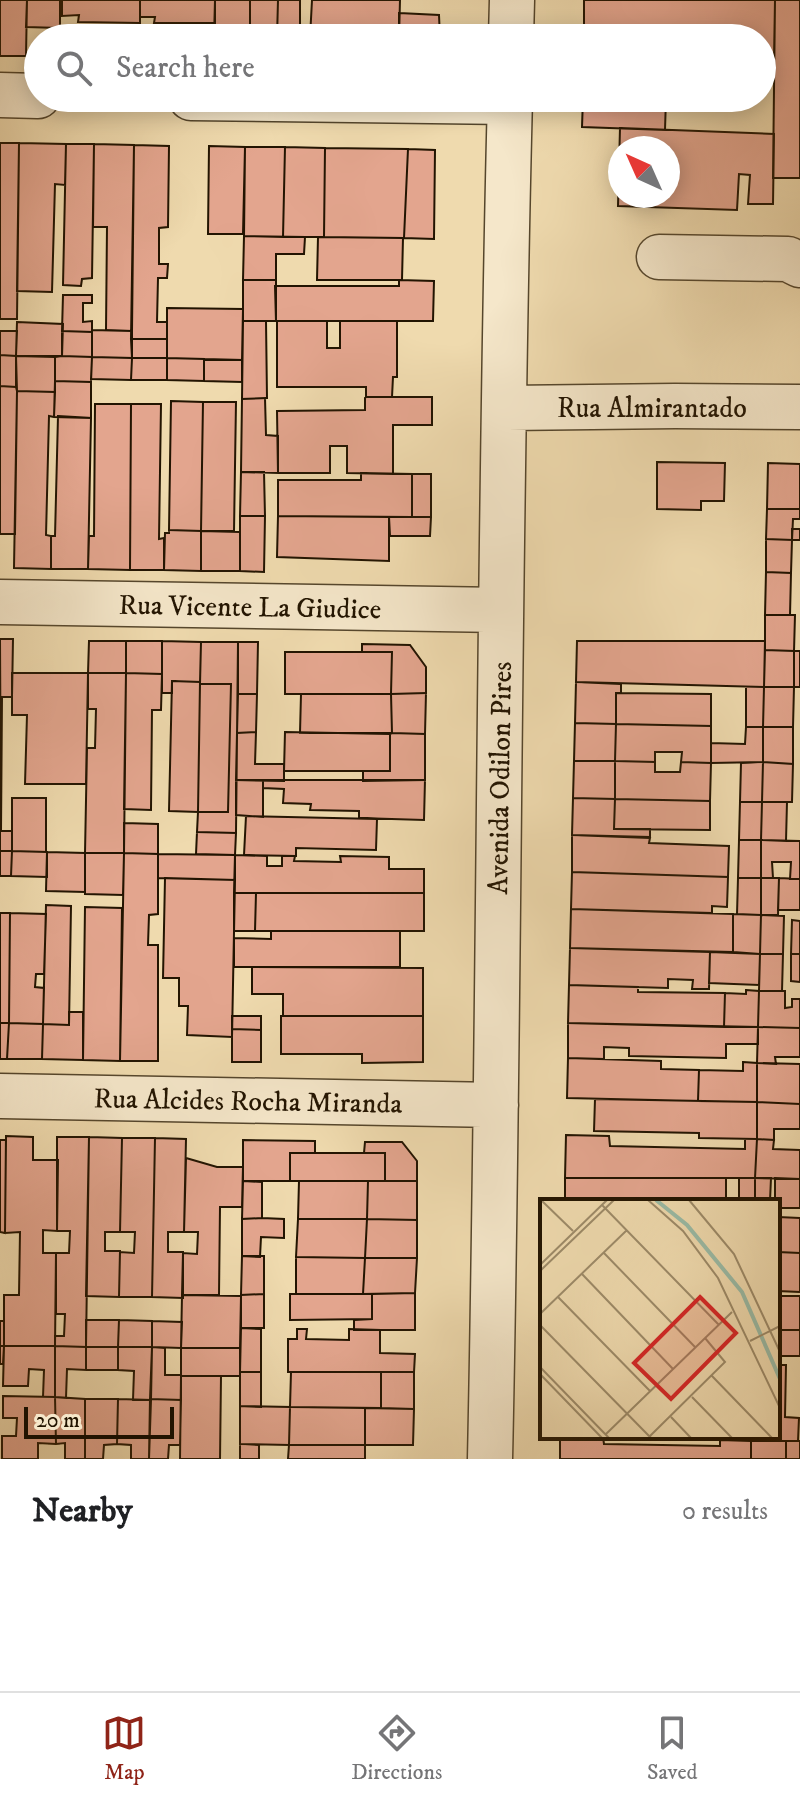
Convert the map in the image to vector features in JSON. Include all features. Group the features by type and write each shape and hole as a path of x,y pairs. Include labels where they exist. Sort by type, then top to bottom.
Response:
{"street":[{"path":"511,24 512,0"},
{"path":"0,95 24,96"},
{"name":"Avenida Odilon Pires","path":"490,1459 510,112"},
{"path":"659,257 788,259 800,265"},
{"name":"Rua Almirantado","path":"504,408 800,407"},
{"name":"Rua Vicente La Giudice","path":"0,602 501,610"},
{"name":"Rua Alcides Rocha Miranda","path":"0,1096 496,1105"}],"building":[{"path":"0,0 27,0 24,56 0,56"},
{"path":"27,0 60,0 60,24 26,24"},
{"path":"62,0 140,0 140,23 78,22 79,15 62,16"},
{"path":"140,0 215,0 215,23 154,23 155,17 140,17"},
{"path":"215,0 250,0 250,24 214,24"},
{"path":"250,0 278,0 277,24 250,24"},
{"path":"278,0 300,0 300,24 277,24"},
{"path":"312,0 400,0 399,24 311,24"},
{"path":"584,0 775,0 775,24 584,24"},
{"path":"775,0 800,0 800,178 773,178"},
{"path":"399,13 439,15 439,24 399,24"},
{"path":"583,112 666,112 665,130 582,127"},
{"path":"620,128 774,134 773,204 748,204 750,175 739,174 737,210 678,208 680,208 680,136 620,136"},
{"path":"0,143 19,143 17,319 0,319"},
{"path":"19,143 66,144 65,185 55,184 52,292 17,291"},
{"path":"66,144 94,144 92,278 82,279 81,286 63,285"},
{"path":"94,144 134,145 132,331 106,330 107,227 93,227"},
{"path":"134,145 169,146 168,227 159,228 159,264 168,264 167,278 158,278 157,322 167,322 167,339 131,339"},
{"path":"209,146 245,147 243,234 208,234"},
{"path":"245,147 285,147 283,237 244,236"},
{"path":"285,147 325,148 324,237 283,237"},
{"path":"325,148 408,149 404,238 324,237"},
{"path":"408,149 435,150 434,239 404,238"},
{"path":"244,236 305,237 304,254 276,254 276,280 243,280"},
{"path":"318,237 403,238 402,280 317,280"},
{"path":"243,280 276,280 276,321 243,321"},
{"path":"399,280 434,281 433,321 276,321 275,286 399,286"},
{"path":"63,295 92,295 92,303 83,303 83,322 92,321 92,332 62,331"},
{"path":"167,308 243,309 242,360 167,358"},
{"path":"243,321 266,321 267,398 242,399"},
{"path":"277,321 327,321 327,348 340,348 340,321 397,321 397,377 393,377 392,397 366,397 366,387 277,387"},
{"path":"17,322 63,324 62,356 16,356"},
{"path":"92,330 132,331 132,358 92,357"},
{"path":"0,331 17,331 16,356 0,355"},
{"path":"62,331 92,332 92,357 62,356"},
{"path":"131,339 167,339 167,358 132,358"},
{"path":"0,355 16,356 16,387 0,386"},
{"path":"16,356 55,357 55,392 17,391"},
{"path":"55,357 92,357 91,382 55,381"},
{"path":"92,357 132,358 131,380 91,379"},
{"path":"132,358 167,358 167,380 131,380"},
{"path":"167,358 204,359 204,381 167,380"},
{"path":"204,359 242,360 242,382 204,381"},
{"path":"55,381 91,382 91,418 54,417"},
{"path":"0,386 16,387 17,391 15,534 0,534"},
{"path":"17,391 55,392 54,417 49,416 46,535 51,536 51,569 14,568"},
{"path":"366,397 432,397 432,425 393,425 393,474 347,473 347,446 330,446 330,473 278,473 277,411 365,410"},
{"path":"265,398 266,435 278,436 278,473 241,472 242,399"},
{"path":"171,401 203,402 201,531 169,530"},
{"path":"203,402 236,402 234,531 201,531"},
{"path":"95,404 131,404 130,570 88,569 89,536 94,536"},
{"path":"131,404 161,404 159,539 164,538 164,570 130,570"},
{"path":"58,416 91,418 88,569 51,569 51,536 55,536"},
{"path":"657,462 725,463 724,501 701,501 701,510 657,509"},
{"path":"768,463 800,464 800,509 767,509"},
{"path":"241,472 264,472 265,516 240,516"},
{"path":"361,473 412,474 412,517 278,516 278,480 361,480"},
{"path":"412,474 431,474 431,517 412,517"},
{"path":"767,509 800,509 800,519 793,519 792,540 766,539"},
{"path":"240,516 265,516 264,572 240,571"},
{"path":"278,516 389,517 389,561 277,557"},
{"path":"389,517 431,517 430,536 390,536"},
{"path":"792,529 800,529 800,540 792,540"},
{"path":"169,530 201,531 201,571 164,570 165,533"},
{"path":"201,531 240,532 240,571 201,571"},
{"path":"766,539 792,540 791,573 766,572"},
{"path":"766,572 791,573 790,615 765,615"},
{"path":"765,615 795,615 794,651 765,650"},
{"path":"0,639 13,639 12,697 2,697 1,831"},
{"path":"89,641 126,641 126,673 88,673"},
{"path":"126,641 162,641 162,674 126,673"},
{"path":"162,641 201,642 200,682 172,681 172,693 162,693"},
{"path":"577,641 765,641 764,687 576,682"},
{"path":"201,642 238,642 236,833 197,832 198,812 228,812 231,684 200,684"},
{"path":"238,642 258,642 257,694 238,694"},
{"path":"362,644 410,645 426,667 426,693 391,694 392,652 362,652"},
{"path":"765,650 794,651 794,687 764,687"},
{"path":"794,651 800,651 800,687 794,687"},
{"path":"285,652 392,652 391,694 285,694"},
{"path":"12,673 88,673 86,784 25,784 27,715 12,715"},
{"path":"88,673 126,673 124,853 85,853 87,748 95,748 96,709 88,709"},
{"path":"126,673 162,674 161,710 152,710 151,810 124,809"},
{"path":"172,681 200,682 198,812 169,811"},
{"path":"576,682 621,684 621,693 616,693 616,724 575,723"},
{"path":"200,684 231,684 228,812 198,812"},
{"path":"746,687 764,687 763,727 746,727"},
{"path":"764,687 794,687 793,727 763,727"},
{"path":"426,693 425,734 392,733 391,694"},
{"path":"616,693 711,694 711,726 616,724"},
{"path":"238,694 257,694 256,732 237,733"},
{"path":"301,694 391,694 392,733 300,733"},
{"path":"575,723 616,724 615,761 574,761"},
{"path":"616,724 711,726 711,763 681,762 682,752 655,752 655,762 615,761"},
{"path":"746,727 763,727 763,762 711,763 711,743 745,744"},
{"path":"763,727 793,727 793,764 763,762"},
{"path":"256,732 255,764 284,764 284,781 236,780 237,733"},
{"path":"285,732 390,734 390,771 284,771"},
{"path":"392,733 425,734 425,780 363,781 363,771 390,771"},
{"path":"574,761 615,761 615,799 573,798"},
{"path":"615,761 655,762 655,772 680,772 681,762 711,763 710,801 615,799"},
{"path":"763,762 793,764 792,802 762,802"},
{"path":"763,762 762,802 740,802 741,763"},
{"path":"236,780 263,780 263,817 236,815"},
{"path":"263,780 425,780 424,820 359,818 359,811 310,810 311,804 283,803 284,789 263,788"},
{"path":"12,798 46,798 46,852 12,851"},
{"path":"573,798 615,799 614,829 650,829 650,837 572,835"},
{"path":"615,799 710,801 710,830 614,829"},
{"path":"740,802 762,802 761,840 739,840"},
{"path":"762,802 787,802 786,841 761,840"},
{"path":"246,816 377,819 376,850 296,848 296,856 244,855"},
{"path":"124,823 158,824 158,854 124,853"},
{"path":"0,831 12,831 12,851 0,851"},
{"path":"197,832 236,833 235,855 196,854"},
{"path":"572,835 650,838 649,843 729,846 728,877 572,872"},
{"path":"739,840 761,840 761,878 738,878"},
{"path":"761,840 800,841 800,879 790,879 791,862 772,862 773,878 761,878"},
{"path":"0,851 12,851 11,876 0,876"},
{"path":"12,851 47,852 47,877 11,876"},
{"path":"47,852 85,853 85,892 46,891"},
{"path":"85,853 124,853 123,895 85,894"},
{"path":"124,853 158,854 158,914 149,915 148,945 158,945 158,1061 120,1061"},
{"path":"158,854 235,855 235,880 158,878"},
{"path":"235,855 267,856 267,866 282,866 282,856 295,856 294,861 341,862 340,856 389,857 389,869 424,869 424,893 234,893"},
{"path":"572,872 728,877 727,907 712,906 712,913 571,909"},
{"path":"165,878 235,880 232,1037 187,1035 188,1006 179,1006 179,978 163,978"},
{"path":"738,878 761,878 761,915 737,914"},
{"path":"761,878 779,878 778,915 761,915"},
{"path":"779,878 800,879 800,910 778,910"},
{"path":"234,893 256,893 255,931 234,931"},
{"path":"256,893 424,893 424,931 255,931"},
{"path":"46,905 71,906 69,1025 43,1024"},
{"path":"85,907 122,908 120,1061 83,1060"},
{"path":"571,909 733,914 733,952 570,948"},
{"path":"0,913 10,913 9,1023 0,1023"},
{"path":"10,913 46,914 44,974 36,974 35,987 44,988 43,1024 9,1023"},
{"path":"733,914 761,915 760,954 733,952"},
{"path":"761,915 784,916 783,954 760,954"},
{"path":"792,920 800,921 800,954 791,954"},
{"path":"271,931 400,931 400,967 234,967 234,938 271,939"},
{"path":"570,948 710,952 709,989 692,989 693,980 668,979 668,988 569,985"},
{"path":"710,952 760,954 759,985 709,983"},
{"path":"760,954 783,954 782,991 759,991"},
{"path":"791,954 800,954 800,982 791,981"},
{"path":"252,967 423,968 423,1016 283,1016 283,994 252,994"},
{"path":"569,985 638,987 638,992 725,993 724,1027 568,1023"},
{"path":"746,990 759,991 758,1027 724,1027 725,993 746,994"},
{"path":"759,991 785,991 785,1008 792,1007 792,999 800,999 800,1028 758,1027"},
{"path":"69,1012 83,1012 83,1060 42,1059 43,1024 69,1025"},
{"path":"232,1016 261,1016 261,1030 232,1029"},
{"path":"281,1016 423,1016 423,1062 362,1063 362,1054 281,1054"},
{"path":"0,1023 9,1023 7,1059 0,1059"},
{"path":"9,1023 43,1024 42,1059 7,1059"},
{"path":"568,1023 758,1027 758,1044 726,1044 726,1058 629,1056 629,1048 604,1047 604,1059 568,1058"},
{"path":"758,1027 800,1028 800,1057 775,1057 776,1064 757,1063"},
{"path":"232,1029 261,1030 261,1062 232,1062"},
{"path":"568,1058 661,1061 661,1069 699,1070 698,1101 567,1098"},
{"path":"743,1062 757,1063 757,1102 698,1101 699,1070 743,1071"},
{"path":"757,1063 800,1064 800,1104 757,1102"},
{"path":"595,1099 757,1102 757,1139 699,1138 699,1133 594,1131"},
{"path":"757,1102 800,1104 800,1129 774,1129 774,1140 757,1139"},
{"path":"566,1135 609,1136 610,1146 745,1149 745,1139 757,1139 755,1178 565,1178"},
{"path":"6,1136 33,1137 33,1160 58,1160 57,1231 43,1230 43,1253 56,1253 55,1346 4,1346 4,1295 19,1295 20,1232 5,1233"},
{"path":"57,1137 89,1137 86,1347 55,1346 55,1336 64,1336 65,1314 56,1314 56,1253 69,1253 70,1231 57,1231"},
{"path":"89,1137 122,1138 120,1232 105,1232 105,1251 120,1251 119,1297 86,1296"},
{"path":"122,1138 155,1138 152,1297 119,1297 120,1252 134,1253 135,1232 120,1232"},
{"path":"155,1138 186,1139 184,1232 168,1232 168,1252 183,1252 183,1298 152,1297"},
{"path":"757,1139 774,1140 773,1149 800,1150 800,1179 755,1178"},
{"path":"0,1140 6,1140 5,1233 0,1232"},
{"path":"243,1140 315,1141 315,1153 290,1153 290,1181 243,1181"},
{"path":"365,1142 402,1142 417,1161 417,1181 385,1181 385,1153 364,1153"},
{"path":"290,1153 385,1153 385,1181 290,1181"},
{"path":"186,1158 217,1167 243,1167 242,1207 220,1207 219,1295 182,1295 183,1253 197,1254 198,1232 184,1232"},
{"path":"565,1178 726,1178 726,1199 565,1199"},
{"path":"739,1178 755,1178 755,1199 739,1199"},
{"path":"755,1178 771,1178 770,1199 755,1199"},
{"path":"775,1178 800,1179 800,1208 780,1208 780,1199 775,1199"},
{"path":"243,1181 262,1182 262,1218 242,1219"},
{"path":"299,1181 368,1181 367,1219 298,1219"},
{"path":"368,1181 417,1181 417,1220 367,1219"},
{"path":"780,1217 800,1218 800,1253 780,1252"},
{"path":"242,1219 284,1219 284,1238 261,1237 260,1257 242,1256"},
{"path":"298,1219 367,1219 365,1258 296,1257"},
{"path":"367,1219 417,1220 417,1258 365,1258"},
{"path":"780,1252 800,1253 800,1292 780,1291"},
{"path":"242,1256 264,1256 264,1294 241,1295"},
{"path":"296,1257 365,1258 363,1294 296,1294"},
{"path":"365,1258 417,1258 415,1293 363,1294"},
{"path":"415,1293 415,1330 354,1330 354,1320 372,1319 372,1294"},
{"path":"264,1294 264,1328 241,1328 241,1295"},
{"path":"290,1294 372,1294 372,1319 290,1320"},
{"path":"182,1295 241,1296 240,1348 181,1348"},
{"path":"780,1296 800,1296 800,1330 780,1330"},
{"path":"86,1320 119,1320 118,1347 86,1347"},
{"path":"119,1320 152,1321 152,1347 118,1347"},
{"path":"0,1321 4,1321 4,1346 0,1346"},
{"path":"152,1321 182,1322 181,1348 152,1347"},
{"path":"241,1328 261,1329 261,1372 240,1372"},
{"path":"297,1329 307,1329 306,1339 349,1340 349,1329 380,1330 380,1353 415,1354 414,1372 288,1372 288,1339 297,1339"},
{"path":"780,1330 800,1330 800,1356 780,1356"},
{"path":"0,1346 4,1346 3,1364 0,1364"},
{"path":"4,1346 55,1346 55,1397 43,1397 44,1370 29,1369 28,1386 3,1386"},
{"path":"55,1346 86,1347 86,1370 67,1369 66,1398 55,1397"},
{"path":"86,1347 118,1347 118,1370 86,1370"},
{"path":"118,1347 152,1347 151,1400 133,1400 134,1371 118,1370"},
{"path":"152,1347 165,1348 165,1375 181,1375 181,1400 150,1399"},
{"path":"181,1348 240,1348 240,1376 181,1376"},
{"path":"780,1365 786,1365 785,1417 799,1418 798,1441 751,1441 780,1439"},
{"path":"240,1372 261,1372 261,1407 240,1406"},
{"path":"291,1372 381,1372 381,1408 290,1407"},
{"path":"381,1372 414,1372 414,1409 381,1408"},
{"path":"181,1376 221,1376 220,1459 180,1459"},
{"path":"3,1396 55,1397 56,1444 38,1443 38,1459 2,1459 2,1436 16,1436 17,1418 3,1418"},
{"path":"55,1397 85,1399 85,1459 65,1459 65,1443 56,1444"},
{"path":"85,1399 118,1399 117,1444 104,1445 103,1459 85,1459"},
{"path":"118,1399 151,1400 149,1459 131,1459 131,1445 117,1444"},
{"path":"150,1399 181,1400 180,1445 169,1445 168,1459 149,1459"},
{"path":"240,1406 290,1407 289,1445 240,1444"},
{"path":"290,1407 365,1408 365,1445 289,1445"},
{"path":"365,1408 414,1409 413,1445 365,1445"},
{"path":"560,1439 603,1439 604,1444 720,1446 720,1440 751,1441 751,1459 560,1459"},
{"path":"723,1439 752,1439 751,1441"},
{"path":"751,1441 786,1441 786,1459 751,1459"},
{"path":"786,1441 800,1441 800,1459 786,1459"},
{"path":"240,1444 259,1445 259,1459 240,1459"},
{"path":"289,1445 365,1445 365,1459 288,1459"}]}
